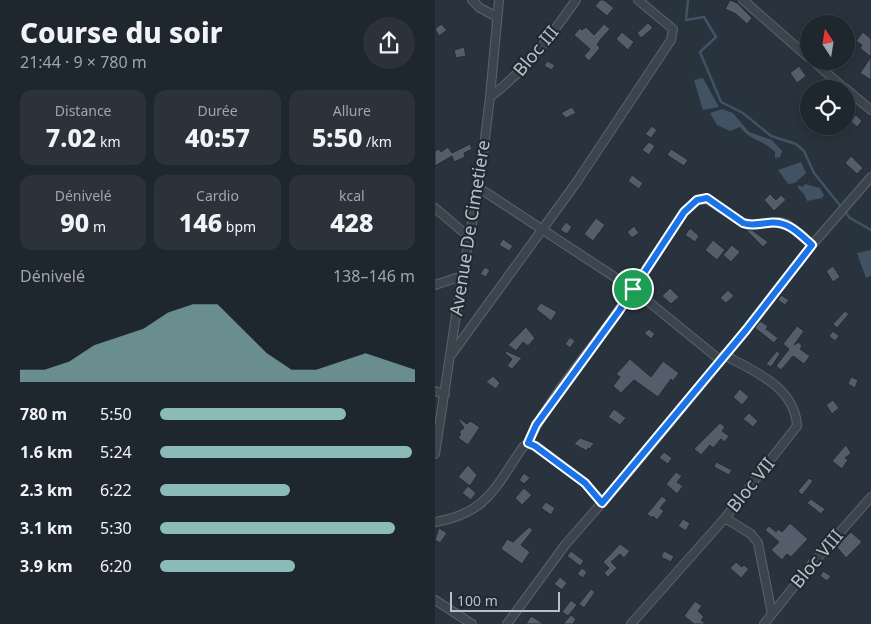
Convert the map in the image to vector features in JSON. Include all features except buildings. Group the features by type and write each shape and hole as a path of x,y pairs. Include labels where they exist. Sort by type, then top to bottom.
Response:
{"street":[{"path":"472,0 480,8 497,17"},
{"name":"Avenue De Cimetiere","path":"435,454 462,276 479,188 491,97 499,0"},
{"name":"Bloc III","path":"491,97 514,79 531,62 576,0"},
{"path":"450,357 544,230 642,87 671,40 673,29 639,0"},
{"path":"743,0 800,50"},
{"path":"824,70 835,80"},
{"path":"855,97 871,110"},
{"path":"507,624 565,545 746,330 812,245 871,177"},
{"path":"479,188 633,289 722,358"},
{"path":"435,522 476,509 487,500 523,447 528,443 536,425 633,289 684,212 697,200 707,198 749,225 780,222 787,224 812,245"},
{"path":"435,208 469,237"},
{"path":"435,285 462,276"},
{"name":"Bloc VII","path":"631,624 725,518 797,426 796,413 789,399 764,376 722,358"},
{"path":"435,391 445,394"},
{"path":"528,443 535,446 585,483 602,503"},
{"name":"Bloc VIII","path":"764,624 817,557 871,497"},
{"path":"725,518 751,534 758,543 772,614"},
{"path":"435,600 472,624"}],"water":[{"path":"703,78 719,107 703,110 694,80"},
{"path":"722,109 733,113 749,132 772,140 782,151 780,157 775,158 775,152 771,148 748,135 740,127 730,131 717,125 710,113"},
{"path":"801,162 806,173 795,183 788,184 778,170"},
{"path":"805,184 820,188 824,195 822,198 807,201 804,194 798,188 798,185 803,187"},
{"path":"871,250 871,276 866,278 857,253"}],"waterway":[{"path":"688,0 686,20 704,17 716,37 700,52 721,102 743,113 771,136 796,144 804,151 814,173 850,218 871,230"}],"route":[{"path":"707,198 743,223 749,225 780,222 787,224 812,245 746,330 723,355 602,503 585,483 560,463 528,443 536,425 633,289 684,212 697,200 707,198"}]}
